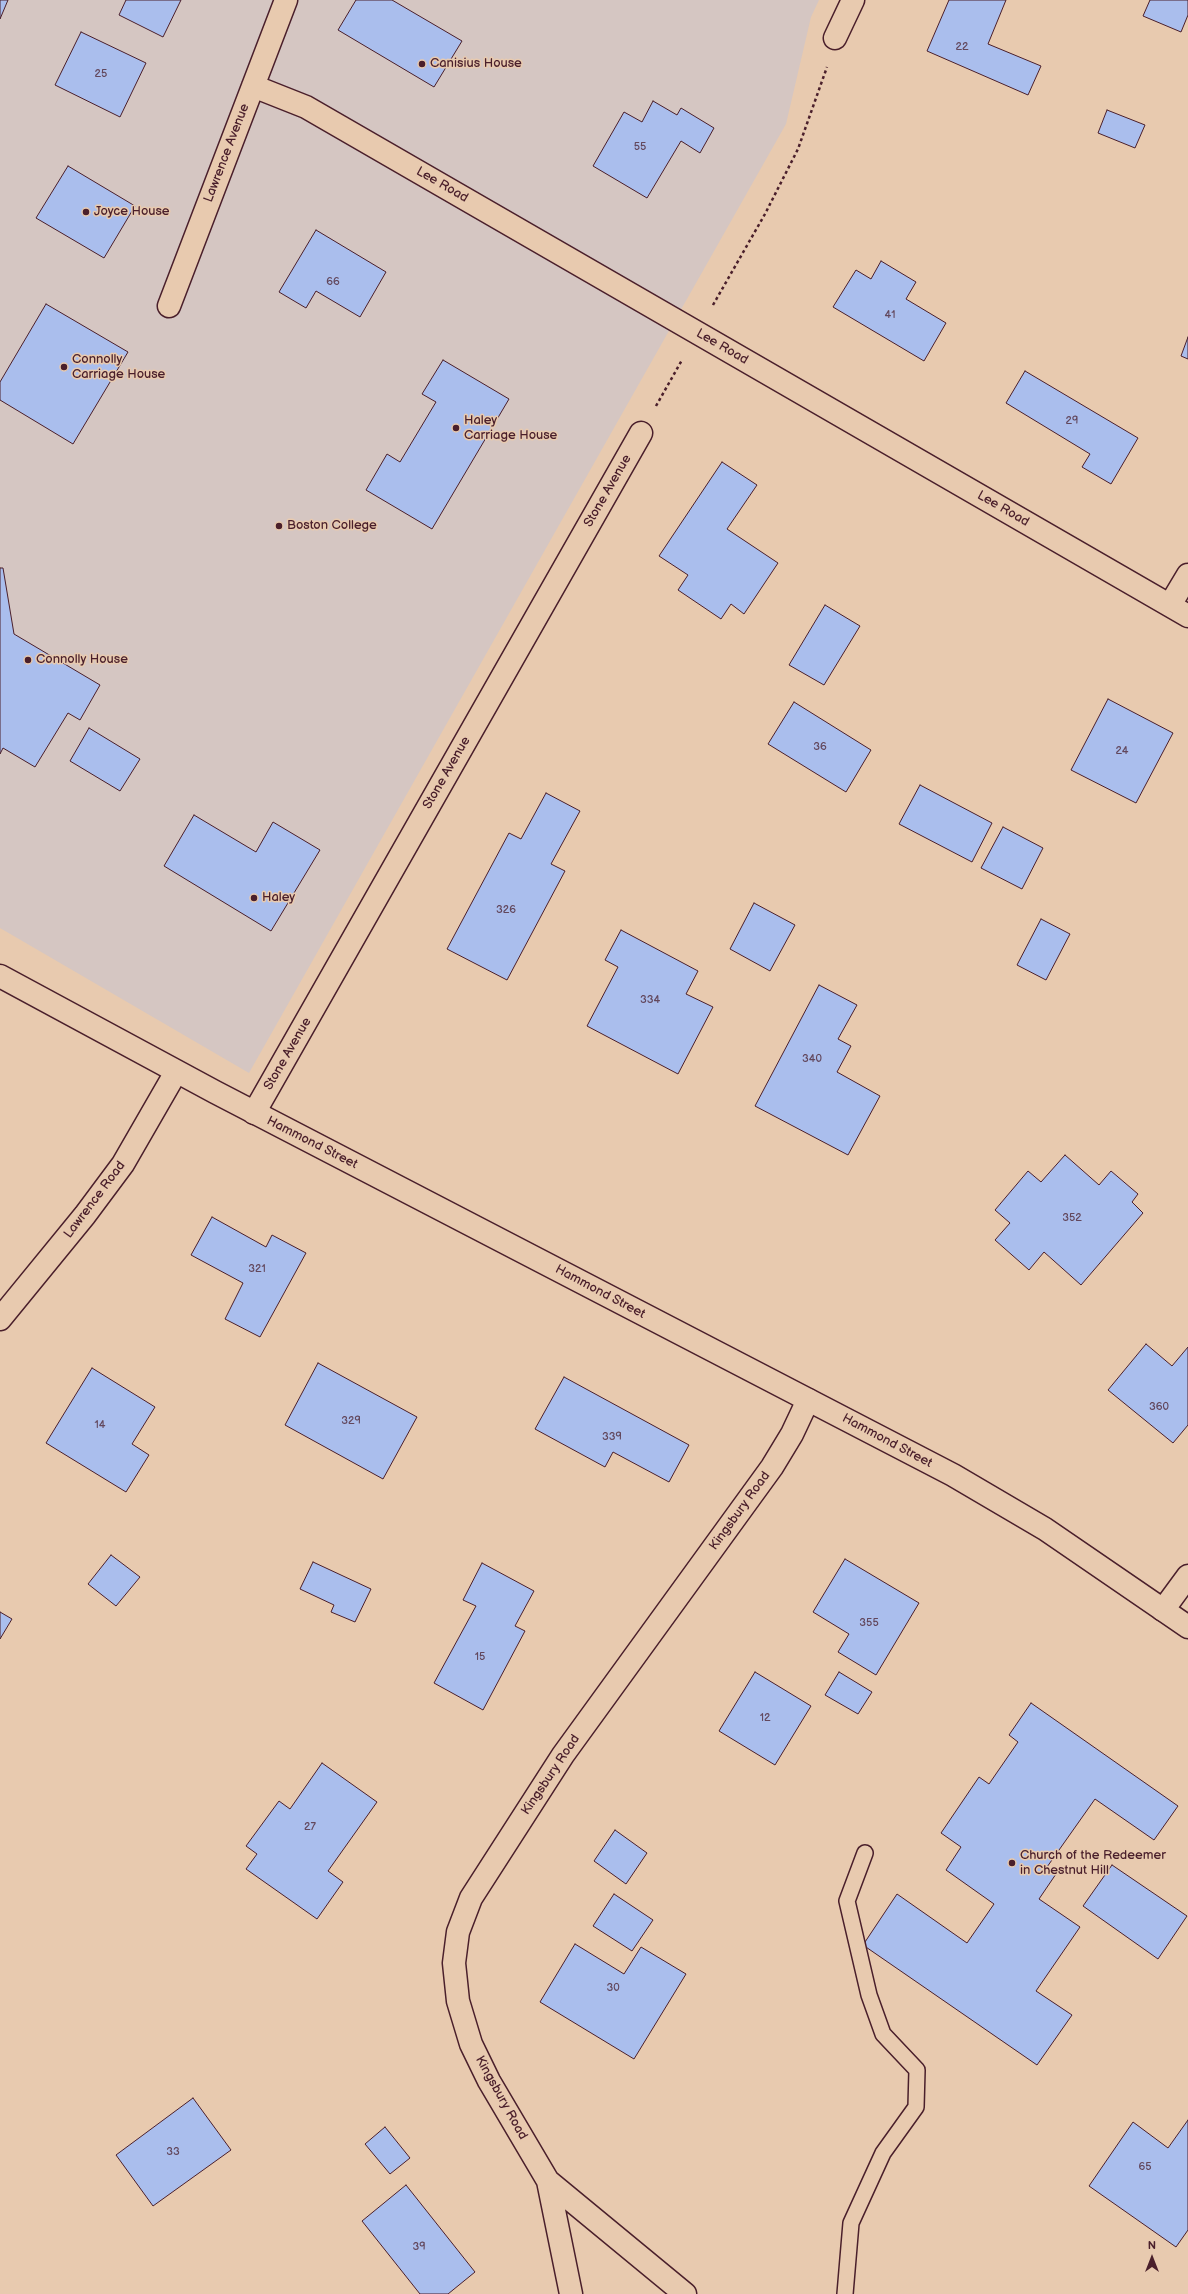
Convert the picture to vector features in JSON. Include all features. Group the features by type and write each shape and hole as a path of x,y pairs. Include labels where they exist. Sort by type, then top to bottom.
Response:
{"street":[{"name":"Lawrence Avenue","path":"169,306 286,0"},
{"path":"835,38 853,0"},
{"name":"Lee Road","path":"253,86 306,107 1179,611"},
{"name":"Stone Avenue","path":"254,1113 641,433"},
{"path":"1179,611 1188,575"},
{"name":"Hammond Street","path":"0,976 254,1113 952,1475 1045,1529 1188,1627"},
{"name":"Lawrence Road","path":"0,1319 86,1215 123,1164 176,1072"},
{"name":"Kingsbury Road","path":"571,2294 548,2181 489,2081 471,2044 458,2002 454,1963 458,1932 471,1898 563,1754 772,1467 792,1434 808,1400"},
{"path":"1163,1610 1188,1576"},
{"name":"Kingsbury Road","path":"548,2181 685,2294"}],"lane":[{"path":"845,2294 851,2223 883,2153 916,2107 917,2070 883,2034 869,1994 847,1901 865,1853"}],"path":[{"path":"641,433 765,214 798,149 820,91 835,38"}],"shaded area":[{"name":"Boston College","path":"0,0 819,0 811,17 786,124 249,1073 0,928"}],"building":[{"path":"0,0 8,0 0,19"},
{"path":"126,0 181,0 163,37 119,15"},
{"name":"Canisius House","path":"356,0 392,0 462,41 434,87 338,30"},
{"path":"949,0 1006,0 988,44 1041,66 1028,95 927,51"},
{"path":"1150,0 1188,0 1188,15 1181,32 1143,16"},
{"path":"81,32 146,63 120,117 55,85"},
{"path":"653,101 677,115 681,108 714,128 700,153 681,141 647,198 593,166 624,112 642,122"},
{"path":"1107,110 1145,125 1135,148 1098,133"},
{"name":"Joyce House","path":"68,166 135,206 104,258 36,218"},
{"path":"316,230 386,272 360,317 316,291 306,308 279,292"},
{"path":"881,261 916,282 906,299 946,323 924,361 833,307 856,270 871,279"},
{"name":"Connolly Carriage House","path":"46,304 128,352 73,444 0,400 0,382"},
{"path":"1188,337 1188,359 1181,356"},
{"name":"Haley Carriage House","path":"443,360 509,399 432,529 366,490 387,454 400,462 436,402 422,394"},
{"path":"1025,371 1138,438 1111,484 1082,467 1090,454 1006,403"},
{"path":"722,462 757,485 727,529 778,563 744,614 731,604 721,619 678,590 688,575 659,556"},
{"name":"Connolly House","path":"0,568 3,568 14,634 100,685 80,720 68,713 35,767 3,748 0,754"},
{"path":"825,605 860,626 824,685 789,665"},
{"path":"1108,699 1173,733 1136,803 1071,770"},
{"path":"794,702 871,750 846,792 768,744"},
{"path":"89,728 140,759 120,791 70,761"},
{"path":"920,785 992,823 972,862 899,824"},
{"path":"546,793 580,811 551,864 565,871 507,980 447,949 509,833 521,839"},
{"name":"Haley","path":"194,815 256,852 273,822 320,850 271,931 164,866"},
{"path":"1003,827 1043,848 1022,889 981,868"},
{"path":"754,903 795,925 770,971 730,949"},
{"path":"1041,919 1070,934 1046,980 1017,965"},
{"path":"621,930 698,971 686,994 713,1007 678,1074 587,1026 618,967 605,960"},
{"path":"819,985 857,1005 838,1039 851,1046 837,1072 880,1096 848,1155 755,1106"},
{"path":"1065,1155 1099,1185 1111,1171 1138,1194 1132,1202 1143,1213 1081,1285 1044,1252 1029,1270 995,1240 1010,1223 995,1210 1028,1171 1041,1182"},
{"path":"212,1217 266,1247 272,1235 306,1253 260,1337 225,1319 243,1283 191,1255"},
{"path":"1146,1344 1172,1366 1188,1347 1188,1425 1173,1443 1108,1390"},
{"path":"318,1363 417,1417 383,1479 285,1425"},
{"path":"92,1368 155,1407 132,1444 149,1455 126,1492 46,1443"},
{"path":"564,1377 689,1445 669,1482 613,1452 605,1467 535,1429"},
{"path":"111,1555 140,1577 116,1606 88,1584"},
{"path":"845,1559 919,1603 876,1675 838,1652 849,1634 813,1612"},
{"path":"313,1562 371,1589 355,1622 331,1612 334,1605 300,1589"},
{"path":"482,1563 534,1591 515,1626 525,1631 483,1710 434,1683 476,1606 463,1600"},
{"path":"0,1612 12,1619 0,1639"},
{"path":"755,1672 811,1706 775,1765 719,1731"},
{"path":"839,1672 872,1692 858,1714 825,1695"},
{"path":"1031,1703 1178,1806 1154,1840 1095,1799 1047,1867 1056,1874 1039,1899 1080,1927 1036,1991 1072,2015 1037,2065 863,1945 897,1894 967,1943 994,1904 946,1870 961,1847 941,1833 979,1777 989,1784 1018,1742 1009,1735"},
{"path":"322,1763 377,1802 328,1871 343,1882 317,1919 246,1869 257,1854 246,1846 279,1801 290,1809"},
{"path":"615,1830 647,1853 626,1884 594,1861"},
{"path":"1112,1865 1187,1916 1158,1959 1083,1906"},
{"path":"614,1894 653,1920 632,1951 593,1926"},
{"path":"575,1944 624,1974 641,1947 686,1974 634,2059 540,2002"},
{"path":"193,2098 231,2150 153,2206 116,2155"},
{"path":"1188,2120 1188,2230 1176,2247 1089,2186 1133,2122 1168,2148"},
{"path":"385,2127 410,2158 390,2174 365,2144"},
{"path":"406,2185 475,2272 448,2294 420,2294 362,2221"}],"place":[{"name":"Canisius House","path":"422,64"},
{"name":"Joyce House","path":"86,212"},
{"name":"Connolly Carriage House","path":"64,367"},
{"name":"Haley Carriage House","path":"456,428"},
{"name":"Boston College","path":"279,526"},
{"name":"Connolly House","path":"28,660"},
{"name":"Haley","path":"254,898"},
{"name":"Church of the Redeemer in Chestnut Hill","path":"1012,1863"}]}
